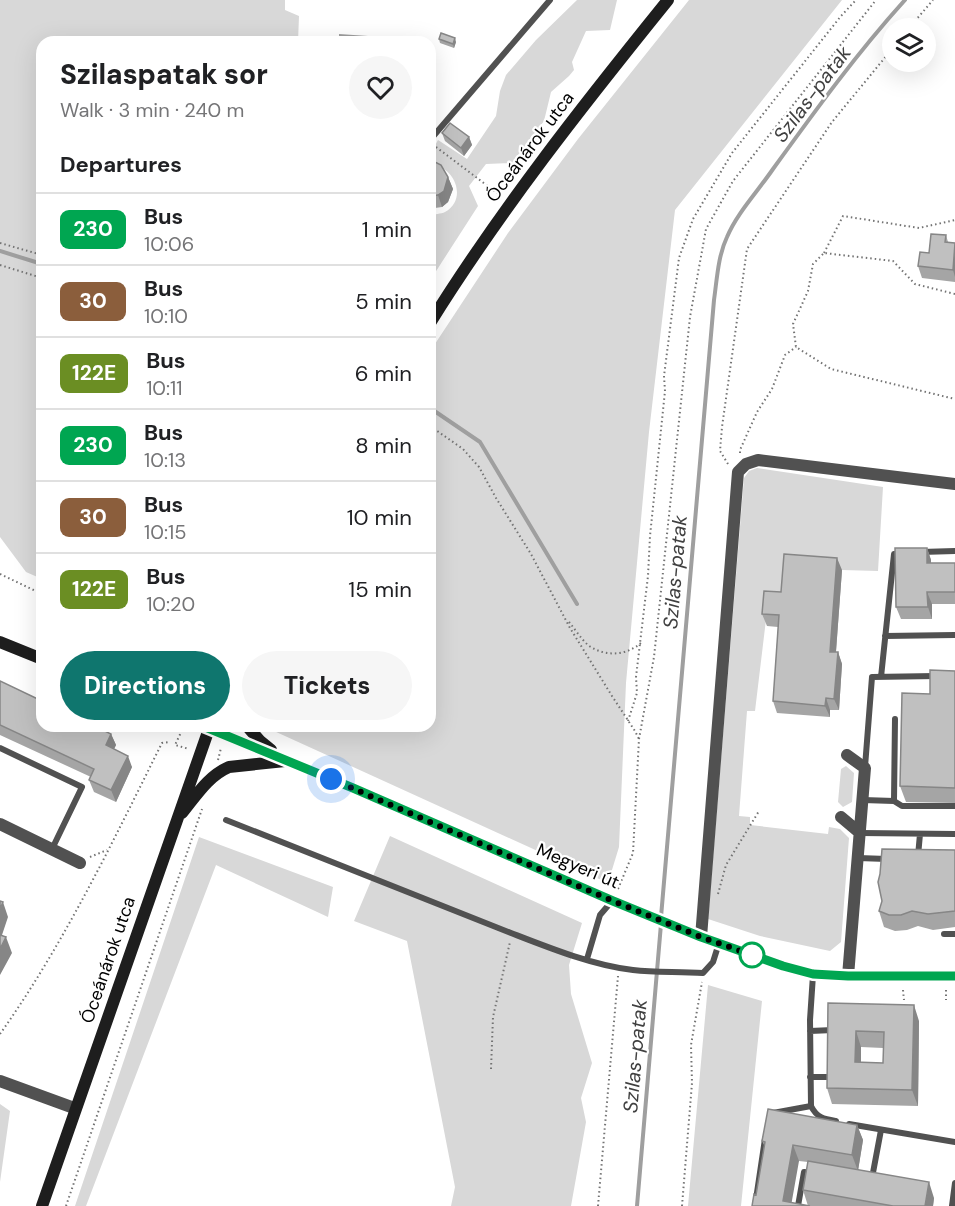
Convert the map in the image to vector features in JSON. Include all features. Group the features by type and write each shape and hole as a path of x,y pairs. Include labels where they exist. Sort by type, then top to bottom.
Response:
{"main road":[{"name":"Óceánárok utca","path":"436,314 510,203 575,115 668,0"},
{"path":"0,642 36,657"},
{"name":"Óceánárok utca","path":"42,1206 205,732"},
{"name":"Megyeri út","path":"219,732 613,901 701,937 783,966 813,974 955,976"},
{"path":"252,732 286,761"},
{"path":"176,821 213,775 222,770 236,766 286,761"}],"street":[{"path":"701,937 739,472 751,461 758,460 955,484"},
{"path":"847,755 865,768 848,976"},
{"path":"842,816 860,833"},
{"path":"0,824 80,863"},
{"path":"0,1081 75,1108"}],"lane":[{"path":"436,134 550,0"},
{"path":"914,553 955,551"},
{"path":"881,677 894,554 904,553"},
{"path":"885,636 955,635"},
{"path":"865,768 872,677 944,676"},
{"path":"894,801 895,719"},
{"path":"0,748 82,787 52,850"},
{"path":"863,800 894,801 902,806 955,807"},
{"path":"226,820 558,951 620,968 703,973 713,962 719,943"},
{"path":"860,833 955,834"},
{"path":"906,859 918,859 920,834"},
{"path":"858,858 895,859"},
{"path":"587,959 600,915 613,901"},
{"path":"944,934 955,934"},
{"path":"813,974 810,1106 815,1114 821,1118 955,1142"},
{"path":"810,1031 833,1030"},
{"path":"810,1077 831,1077"},
{"path":"768,1120 775,1112 810,1106"},
{"path":"860,1179 872,1181 881,1130"},
{"path":"755,1206 766,1131"},
{"path":"798,1206 804,1172 826,1175"},
{"path":"952,1206 955,1183"}],"path":[{"path":"628,721 637,693 636,677 641,643 664,376 679,258 693,219 732,153 856,0"},
{"path":"613,901 633,852 639,739 654,657 690,317 706,229 733,182 876,0"},
{"path":"918,18 933,0"},
{"path":"796,347 785,355 772,389 757,412 740,450 739,472 730,470 720,451 747,249 832,122 882,61"},
{"path":"436,146 510,203"},
{"path":"796,347 794,324 808,291 813,264 825,253 843,216 919,228 955,220"},
{"path":"0,243 36,253"},
{"path":"825,253 893,261 915,284 955,294"},
{"path":"0,265 36,276"},
{"path":"796,347 831,369 955,399"},
{"path":"436,430 463,449 479,467 639,739"},
{"path":"0,574 36,591"},
{"path":"568,621 587,644 601,651 624,653 632,651 641,643"},
{"path":"0,1034 19,1007 97,874 162,743 169,742"},
{"path":"66,1206 204,804"},
{"path":"717,898 726,865 759,811"},
{"path":"80,863 109,849"},
{"path":"491,1069 493,1017 511,933"},
{"path":"598,1206 620,968"},
{"path":"682,1206 692,1083 691,1045 701,986"},
{"path":"903,990 904,1000"},
{"path":"946,990 946,1000"}],"shaded area":[{"path":"0,0 285,0 285,10 299,16 298,36 36,36 36,576 26,572 0,537"},
{"path":"577,0 617,0 610,30 586,31 572,62 574,70 551,92 544,121 512,163 486,164 469,186 478,206 436,271 436,214 452,207 457,193 453,178 448,172 436,166 436,144 438,140 467,159 496,116 500,91 506,75 536,40"},
{"path":"689,0 842,0 675,210 649,432 626,683 619,847 608,883 276,732 436,732 436,342 508,233 578,139"},
{"path":"339,34 368,36 339,36"},
{"path":"757,468 883,487 878,571 842,570 785,604 768,603 755,711 747,711 739,816 750,817 750,825 828,834 829,827 840,829 849,838 841,942 830,951 760,936 708,919 744,478 749,471"},
{"path":"846,766 854,773 852,802 843,807 838,802 841,769"},
{"path":"390,836 582,923 569,965 571,994 592,1063 581,1098 586,1122 571,1206 451,1206 455,1187 407,941 354,921"},
{"path":"199,837 333,887 328,917 216,865 86,1206 75,1206"},
{"path":"708,985 762,1001 741,1206 688,1206"},
{"path":"0,1104 10,1111 0,1182"}],"building":[{"path":"441,33 455,38 453,44 439,39"},
{"path":"450,123 469,137 461,148 442,133"},
{"path":"436,162 441,165 448,177 444,191 436,195"},
{"path":"931,234 946,235 945,242 955,243 953,270 918,266 920,252 929,253"},
{"path":"895,548 927,548 927,563 955,563 955,592 927,592 928,607 896,607"},
{"path":"784,554 837,558 830,652 838,652 834,699 826,698 825,706 773,701 779,615 762,614 764,591 781,592"},
{"path":"930,670 955,671 955,788 900,786 902,693 930,694"},
{"path":"0,681 36,698 36,732 107,732 111,734 106,745 128,756 111,790 89,780 94,769 0,725"},
{"path":"882,849 955,850 955,911 928,914 912,911 901,915 889,915 879,911 882,901 878,882"},
{"path":"0,935 6,937 0,949"},
{"path":"828,1003 914,1005 912,1090 827,1088","holes":["856,1031 884,1032 883,1063 855,1062"]},
{"path":"768,1109 857,1125 852,1155 793,1145 783,1201 810,1206 752,1206 765,1142 762,1141"},
{"path":"808,1161 929,1182 925,1206 893,1206 803,1190"}],"waterway":[{"name":"Szilas-patak","path":"661,917 714,300 724,244 736,219 748,202 837,83 905,0"},
{"path":"0,251 36,262"},
{"path":"436,412 480,442 577,604"},
{"name":"Szilas-patak","path":"637,1206 661,924"}],"bus line":[{"name":"230","path":"217,732 353,788 613,901 701,937 783,966 813,974 955,976"}],"route":[{"path":"331,779 613,901 752,955"}]}
